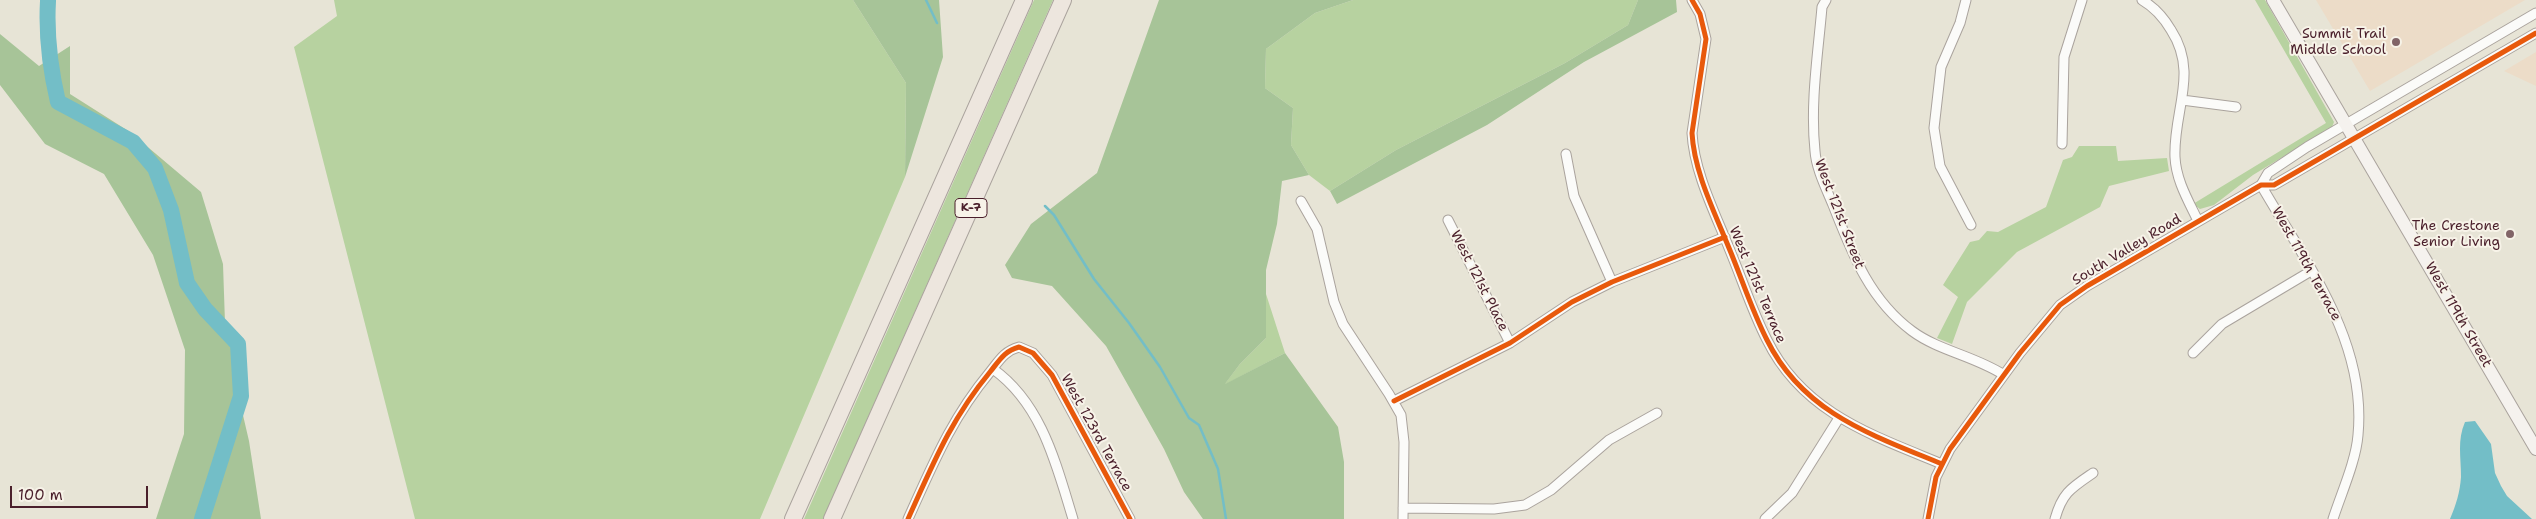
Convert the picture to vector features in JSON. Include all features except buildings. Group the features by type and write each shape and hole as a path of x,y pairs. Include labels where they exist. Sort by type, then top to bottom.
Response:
{"highway":[{"name":"K-7","path":"793,519 1024,0"},
{"name":"K-7","path":"832,519 1063,0"}],"main road":[{"name":"West 119th Street","path":"2273,0 2536,449"}],"street":[{"name":"West 121st Terrace","path":"1692,0 1700,14 1706,38 1692,133 1693,148 1724,237 1766,340 1794,381 1813,400 1839,418 1872,435 1942,464"},
{"path":"1966,0 1960,23 1941,67 1934,128 1940,166 1971,225"},
{"path":"2062,144 2064,57 2082,0"},
{"path":"2142,0 2167,23 2182,50 2185,67 2175,145 2176,167 2181,187 2198,221"},
{"name":"West 121st Street","path":"1824,3 1813,118 1815,152 1829,195 1859,268 1881,303 1912,331 1934,343 1978,360 2004,375"},
{"name":"South Valley Road","path":"2261,185 2268,173 2346,124 2536,13"},
{"name":"South Valley Road","path":"1942,464 1958,437 2004,375 2060,305 2074,294 2261,185 2274,185 2536,33"},
{"path":"2182,100 2236,107"},
{"path":"1566,154 1574,196 1612,282"},
{"name":"West 119th Terrace","path":"2261,185 2328,300 2346,337 2356,382 2358,436 2333,519"},
{"path":"1301,201 1317,229 1334,302 1343,324 1394,401 1401,415 1404,434 1403,519"},
{"name":"West 121st Place","path":"1448,220 1510,343"},
{"path":"1394,401 1510,343 1572,302 1612,282 1724,237"},
{"path":"2193,353 2222,324 2311,271"},
{"name":"West 123rd Terrace","path":"993,369 1004,353 1019,347 1025,348 1039,358 1059,386 1130,519"},
{"path":"908,519 949,430 969,397 993,369 1010,381 1044,431 1073,519"},
{"path":"1403,508 1494,509 1525,505 1551,490 1609,440 1657,413"},
{"path":"1765,519 1792,493 1839,418"},
{"path":"1928,519 1936,477 1942,464"},
{"path":"2055,519 2059,503 2066,492 2093,473"}],"shaded area":[{"name":"Summit Trail Middle School","path":"2316,0 2525,0 2370,91"},
{"path":"2536,52 2536,86 2504,71"}],"green space":[{"path":"334,0 853,0 906,83 905,177 760,519 415,519 294,47 337,16"},
{"path":"853,0 939,0 943,57 905,177 906,83"},
{"path":"1034,0 1053,0 823,519 804,519"},
{"path":"1159,0 1353,0 1315,13 1266,49 1265,88 1293,108 1291,145 1309,175 1282,181 1277,224 1266,270 1266,338 1240,364 1225,384 1285,353 1338,427 1344,462 1344,519 1203,519 1184,492 1164,449 1106,346 1052,286 1012,278 1005,265 1031,224 1097,173"},
{"path":"1353,0 1638,0 1628,25 1565,63 1396,150 1330,191 1309,175 1291,145 1293,108 1265,88 1266,49 1315,13"},
{"path":"1638,0 1676,0 1677,12 1584,62 1487,125 1337,204 1330,191 1396,150 1565,63 1628,25"},
{"path":"2255,0 2265,0 2334,122 2332,127 2253,175 2214,205 2200,209 2193,204 2326,123"},
{"path":"0,34 39,66 70,46 70,94 130,132 201,192 223,264 225,323 234,349 239,398 249,441 261,519 156,519 184,434 185,350 153,255 104,174 45,144 0,85"},
{"path":"2079,146 2116,146 2118,161 2167,158 2169,171 2109,186 2100,207 2017,252 1967,302 1952,344 1937,338 1958,297 1943,285 1970,242 1979,240 1987,231 1998,232 2046,207 2063,160 2072,157"},
{"path":"1266,294 1285,353 1224,385 1240,364 1266,338"}],"water":[{"path":"2475,421 2491,444 2495,473 2501,486 2507,496 2532,519 2450,519 2461,477 2460,442 2463,429 2465,422"}],"waterway":[{"path":"926,0 937,23"},
{"path":"48,1 49,52 58,102 133,142 155,168 171,210 187,283 205,309 238,344 241,396 202,519"},
{"path":"1045,206 1054,215 1094,279 1129,323 1160,367 1189,418 1199,425 1218,469 1226,519"}],"cycle path":[{"path":"1692,0 1700,14 1706,39 1692,133 1697,162 1712,207 1767,340 1782,365 1800,386 1820,404 1865,431 1942,464"},
{"path":"1928,519 1936,477 1950,449 2020,353 2060,305 2087,286 2261,185 2274,185 2536,33"},
{"path":"1394,401 1510,343 1572,302 1612,282 1725,237"},
{"path":"908,519 944,442 964,407 1002,357 1009,351 1019,347 1033,353 1052,375 1130,519"}],"place":[{"name":"Summit Trail Middle School","path":"2396,42"},
{"name":"The Crestone Senior Living","path":"2510,234"}]}
